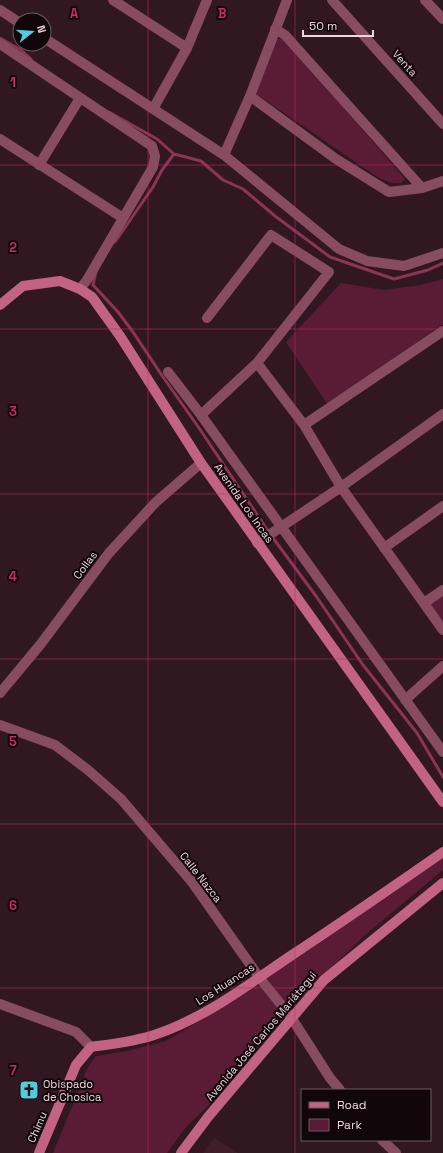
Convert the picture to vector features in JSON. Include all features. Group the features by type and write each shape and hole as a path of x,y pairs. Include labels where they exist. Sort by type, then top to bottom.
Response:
{"main road":[{"name":"Avenida Los Incas","path":"0,305 23,286 60,282 80,289 92,297 120,336 201,463 443,802"},
{"name":"Los Huancas","path":"91,1047 120,1044 154,1035 185,1023 213,1008 443,852"},
{"name":"Avenida José Carlos Mariátegui","path":"181,1153 208,1117 291,1017 324,980 443,883"},
{"name":"Chimu","path":"39,1153 76,1065 91,1047"}],"street":[{"path":"113,0 187,48"},
{"path":"153,109 187,48 207,0"},
{"path":"224,156 250,96 287,0"},
{"name":"Venta","path":"332,0 443,124"},
{"path":"425,0 443,19"},
{"path":"0,10 12,18"},
{"path":"275,29 285,35 422,188"},
{"path":"52,43 224,156 339,249 367,261 404,266 443,253"},
{"path":"0,44 152,146 155,156 153,167 87,280 80,289"},
{"path":"250,96 336,159 389,192 422,188 443,181"},
{"path":"40,165 80,98"},
{"path":"0,139 123,218"},
{"path":"202,415 258,363 329,272 271,235 207,318"},
{"path":"304,425 443,331"},
{"path":"258,363 304,425 341,487 443,630"},
{"path":"168,372 202,415 443,752"},
{"path":"258,543 341,487 443,414"},
{"name":"Collas","path":"0,694 40,646 109,553 156,502 201,463"},
{"path":"384,548 443,506"},
{"path":"424,603 443,590"},
{"path":"405,700 443,666"},
{"name":"Calle Nazca","path":"0,725 55,745 88,770 121,799 192,882 259,977 291,1017 330,1078 339,1089"},
{"path":"0,1004 76,1032 91,1047"},
{"path":"383,1141 396,1153"}],"shaded area":[{"path":"214,1138 238,1153 203,1153"}],"green space":[{"path":"278,39 287,42 405,179 401,183 392,183 379,178 256,94 274,42"},
{"path":"443,279 443,324 328,405 286,342 341,283 384,290 421,285"},
{"path":"443,593 443,623 428,603"},
{"path":"443,856 443,870 365,935 289,1010 262,971"},
{"path":"255,984 264,988 278,1007 280,1016 210,1104 186,1127 167,1153 53,1153 87,1070 96,1056 127,1051 166,1041 203,1019"}],"waterway":[{"path":"0,38 21,50 31,59"},
{"path":"109,112 157,139 174,154 201,161 223,180 243,189 275,216 330,257 394,279 428,270 443,263"},
{"path":"115,242 174,154"},
{"path":"96,272 93,285 118,312 133,332 268,531"},
{"path":"273,538 316,596 363,665 417,733 443,777"}],"place":[{"name":"Obispado de Chosica","path":"29,1090"}]}
